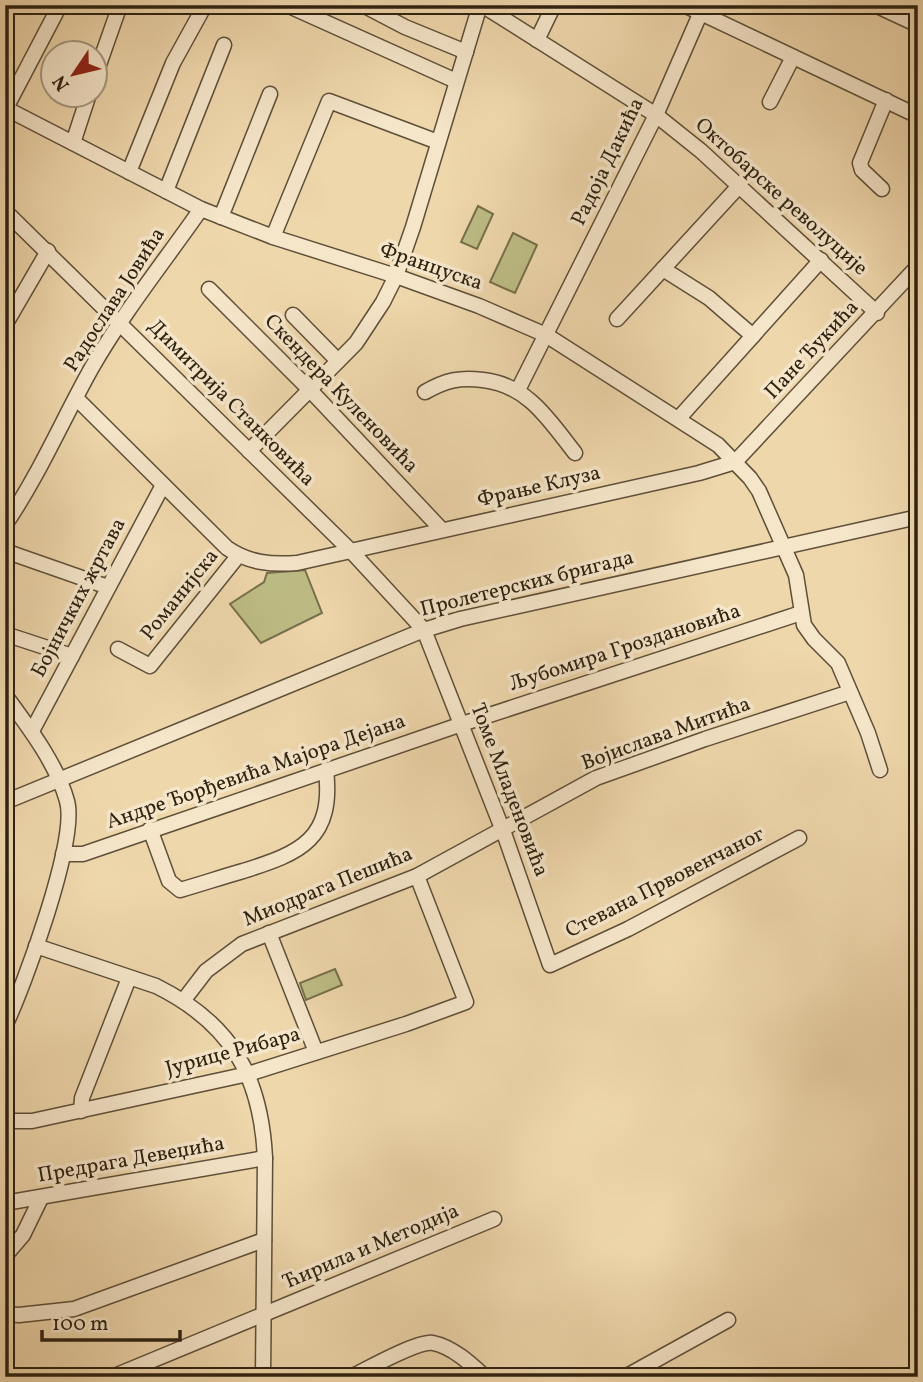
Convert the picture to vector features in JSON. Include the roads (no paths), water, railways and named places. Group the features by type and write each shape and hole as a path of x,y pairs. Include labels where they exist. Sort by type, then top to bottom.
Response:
{"street":[{"path":"6,108 60,5"},
{"path":"108,39 120,5"},
{"path":"129,172 173,63 205,5"},
{"path":"287,5 456,81"},
{"path":"363,5 405,27 466,52"},
{"path":"250,451 338,361 368,326 396,276 481,5"},
{"name":"Октобарске револуције","path":"481,5 656,115 739,186 877,313"},
{"path":"537,40 554,5"},
{"path":"684,5 702,9 793,57 918,116"},
{"path":"875,5 918,24"},
{"name":"Радоја Дакића","path":"518,390 656,115 702,9"},
{"path":"166,191 225,45"},
{"path":"770,102 793,57"},
{"path":"221,217 270,94"},
{"path":"882,190 862,170 860,163 886,100"},
{"path":"273,237 329,101 438,142"},
{"name":"Француска","path":"6,108 201,209 273,237 479,306 546,335 679,418 718,445 759,491 785,545 800,586 801,613"},
{"path":"73,143 84,108"},
{"path":"617,319 739,186"},
{"name":"Радослава Јовића","path":"5,525 24,498 76,398 120,323 201,209"},
{"name":"Димитрија Станковића","path":"5,211 351,551 424,630"},
{"path":"5,325 48,251"},
{"path":"679,418 821,260"},
{"name":"Пане Ђукића","path":"735,462 877,313 918,266"},
{"path":"663,269 709,299 753,336"},
{"name":"Скендера Куленовића","path":"209,289 310,390 442,530"},
{"path":"293,315 338,361"},
{"path":"425,392 441,383 463,378 494,381 518,390 543,414 575,453"},
{"path":"76,398 238,556"},
{"name":"Фрање Клуза","path":"238,556 278,565 699,473 735,462"},
{"name":"Бојничких жртава","path":"32,731 163,485"},
{"name":"Пролетерских бригада","path":"5,802 424,630 472,616 918,517"},
{"path":"5,551 108,587"},
{"name":"Романијска","path":"118,649 150,666 238,556"},
{"path":"801,613 804,625 814,639 838,663 868,733 880,770"},
{"name":"Љубомира Гроздановића","path":"462,724 801,613"},
{"name":"Томе Младеновића","path":"424,630 503,829 550,965"},
{"path":"5,634 72,656"},
{"name":"Војислава Митића","path":"503,829 596,778 850,692"},
{"path":"5,695 32,731 59,780 69,808 63,854 36,946 7,1018"},
{"name":"Андре Ђорђевића Мајора Дејана","path":"63,854 83,854 462,724"},
{"path":"150,829 169,881 180,890 278,860 304,845 320,826 327,794 326,770"},
{"name":"Миодрага Пешића","path":"183,1001 206,971 242,944 417,876 503,829"},
{"name":"Стевана Првовенчаног","path":"550,965 628,929 799,838"},
{"name":"Јурице Рибара","path":"5,1121 32,1121 248,1074 418,1021 466,1002 417,876"},
{"path":"269,933 316,1052"},
{"path":"36,946 156,986 183,1001 215,1026 237,1053 260,1105 265,1158 263,1377"},
{"path":"81,1111 82,1098 129,978"},
{"name":"Предрага Девеџића","path":"5,1203 265,1158"},
{"path":"5,1256 23,1235 41,1198"},
{"name":"Ћирила и Методија","path":"112,1377 494,1219"},
{"path":"5,1314 74,1309 264,1240"},
{"path":"625,1377 728,1320"},
{"path":"351,1377 416,1346 432,1343 466,1360 485,1377"}]}
